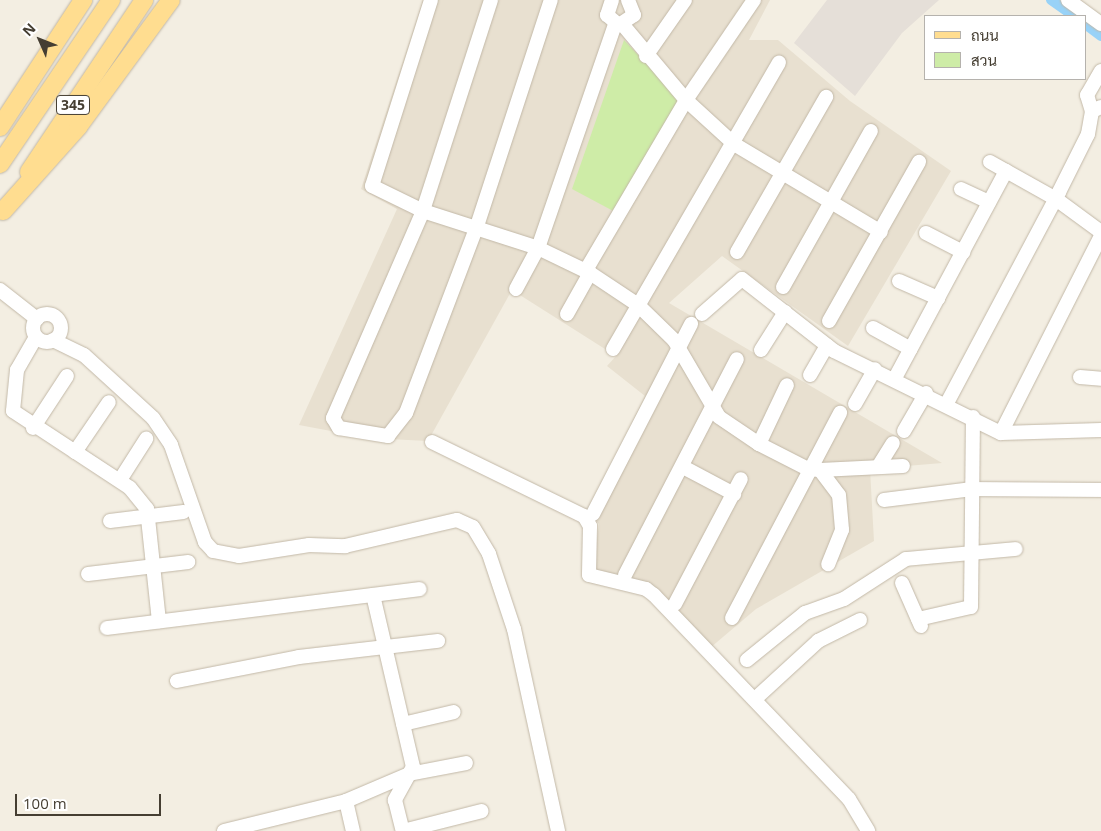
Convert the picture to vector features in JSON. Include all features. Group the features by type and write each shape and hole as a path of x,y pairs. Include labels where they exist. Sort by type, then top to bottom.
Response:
{"main road":[{"path":"0,127 83,0"},
{"name":"345","path":"0,164 111,0"},
{"name":"345","path":"1,213 144,0"},
{"name":"345","path":"1,213 78,128 171,1"}],"street":[{"path":"431,0 371,179 376,191 423,211 538,248 588,272 638,305 679,348 712,408 729,426 759,444 814,470 843,508 842,530 828,564"},
{"path":"491,0 423,211 334,418 339,428 394,434 406,413 476,229 551,0"},
{"path":"612,0 606,11 686,100 734,144 830,205 880,232"},
{"path":"516,289 538,248 619,24 634,15 628,0"},
{"path":"646,56 685,0"},
{"path":"567,314 588,272 686,100 754,0"},
{"path":"1068,0 1101,24"},
{"path":"613,349 734,144 779,63"},
{"path":"947,403 1056,199 1088,134 1096,109 1087,95 1101,71"},
{"path":"737,252 826,97"},
{"path":"783,287 871,132"},
{"path":"829,321 919,162"},
{"path":"990,162 1056,199 1101,234 1001,433"},
{"path":"895,378 1006,171"},
{"path":"961,189 989,202"},
{"path":"926,233 963,252"},
{"path":"702,314 742,279 827,346 947,403 1001,433 1101,430"},
{"path":"899,281 938,298"},
{"path":"0,290 37,319"},
{"path":"761,350 785,312"},
{"path":"37,319 48,314 59,321 61,329 54,340"},
{"path":"37,319 36,337 17,370 12,396 13,411 33,428 120,480 148,516 155,566 159,621"},
{"path":"593,514 691,324"},
{"path":"873,328 911,349"},
{"path":"36,337 54,340 84,355 153,418 178,460 205,542 213,551 239,556 309,545 345,546 457,520 473,528 489,554 514,629 558,831"},
{"path":"810,375 827,346"},
{"path":"625,575 683,467 737,359"},
{"path":"855,404 875,369"},
{"path":"33,428 66,376"},
{"path":"1080,377 1101,379"},
{"path":"759,444 787,385"},
{"path":"904,431 926,393"},
{"path":"75,452 109,402"},
{"path":"732,618 814,470 840,413"},
{"path":"902,583 920,623 971,607 973,417"},
{"path":"120,480 146,439"},
{"path":"432,442 584,516 590,526 589,575 650,592 850,799 868,831"},
{"path":"878,467 893,443"},
{"path":"814,470 903,466"},
{"path":"683,467 734,494"},
{"path":"675,604 741,479"},
{"path":"884,500 972,489 1101,490"},
{"path":"110,521 183,512"},
{"path":"746,660 805,612 844,599 906,558 1016,549"},
{"path":"88,574 188,562"},
{"path":"107,628 420,589"},
{"path":"373,595 413,767 396,800 403,831 482,811"},
{"path":"755,699 818,641 860,620"},
{"path":"177,681 299,657 438,641"},
{"path":"403,724 454,712"},
{"path":"224,831 346,801 409,774 466,763"},
{"path":"346,801 353,831"}],"shaded area":[{"path":"423,0 770,0 749,40 778,40 850,101 951,171 848,346 722,256 669,303 942,463 870,469 874,541 756,609 710,648 658,590 635,579 593,572 599,524 589,511 645,396 607,366 616,356 512,290 428,441 368,438 299,425 397,209 361,189"},
{"path":"827,0 939,0 902,33 855,96 794,43"}],"green space":[{"path":"624,40 680,99 617,213 572,189"}],"waterway":[{"path":"1051,0 1073,15"},
{"path":"1086,25 1101,36"}]}
